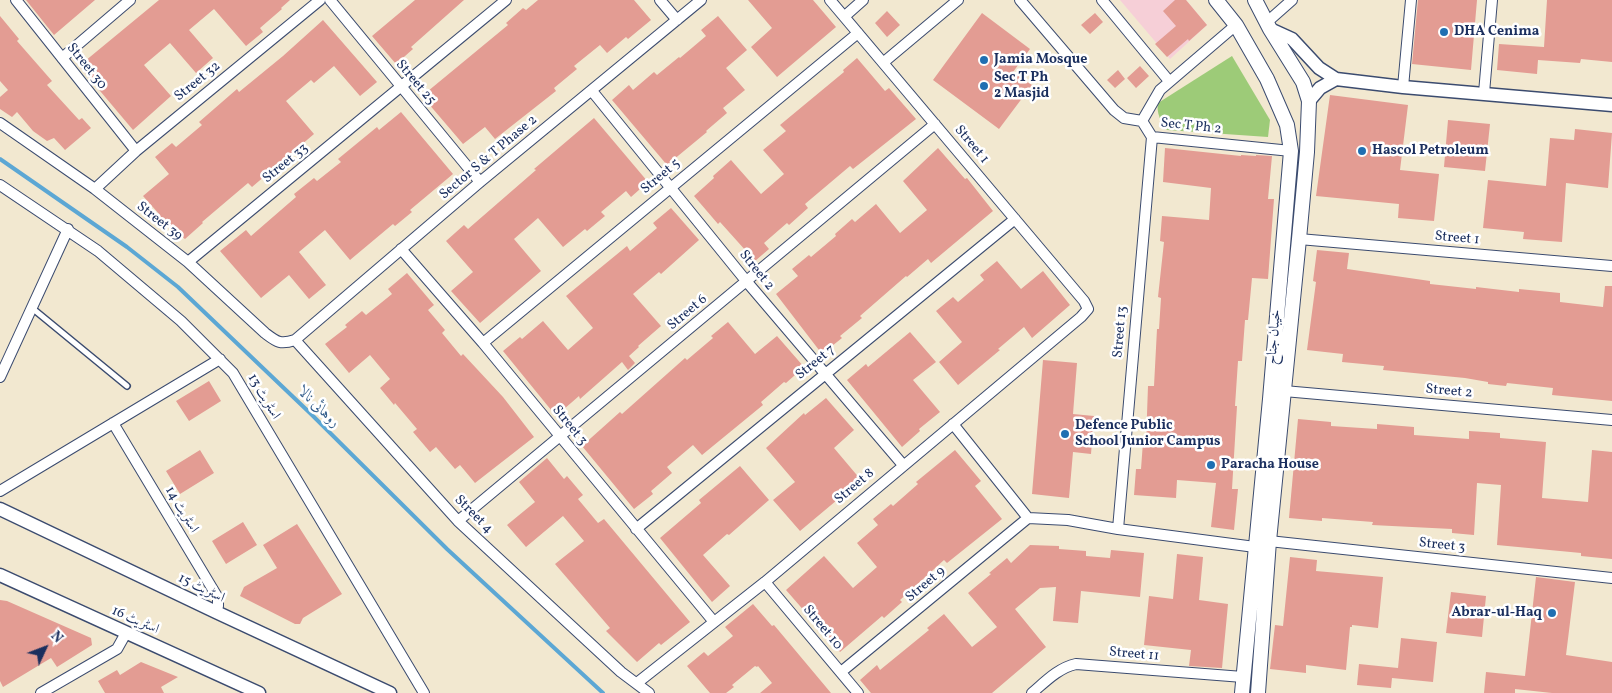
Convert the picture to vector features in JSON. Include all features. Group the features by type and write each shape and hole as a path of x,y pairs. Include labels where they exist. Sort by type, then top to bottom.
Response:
{"main road":[{"name":"خیبان جناح","path":"1219,1 1236,25 1260,67 1281,110 1287,125 1291,151 1242,693"},
{"name":"خیبان جناح","path":"1255,3 1302,82 1309,101 1300,239 1269,541 1258,693"}],"street":[{"name":"Street 30","path":"16,0 136,151"},
{"path":"62,58 130,0"},
{"name":"Street 32","path":"95,189 136,151 320,0"},
{"name":"Street 25","path":"330,0 400,88 480,182"},
{"name":"Street 33","path":"188,262 506,0"},
{"path":"660,0 677,20"},
{"name":"Sector S & T Phase 2","path":"295,340 480,182 701,0"},
{"name":"Street 1","path":"830,0 1084,301 1088,309"},
{"path":"845,16 863,0"},
{"path":"884,62 958,0"},
{"path":"1020,0 1114,110 1124,118 1142,121"},
{"path":"1102,0 1169,81"},
{"path":"1292,0 1268,26 1292,39 1319,68 1336,79 1403,87 1612,105"},
{"path":"1403,87 1411,0"},
{"path":"1484,93 1492,0"},
{"name":"Sec T Ph 2","path":"1236,25 1160,90 1142,121 1152,137 1291,151"},
{"name":"Street 5","path":"482,343 858,33"},
{"path":"1309,101 1320,88 1336,79"},
{"name":"Street 2","path":"592,91 824,375 902,465"},
{"name":"Street 39","path":"0,123 95,189 188,262 265,333 284,344 295,340"},
{"name":"Street 6","path":"458,521 936,124"},
{"name":"Street 13","path":"1118,529 1152,137"},
{"name":"اسٹریٹ 13","path":"0,185 98,251 181,320 233,373 424,693"},
{"name":"Street 7","path":"636,529 1015,219"},
{"path":"0,377 68,230"},
{"name":"Street 1","path":"1300,239 1612,266"},
{"name":"Street 3","path":"401,249 482,343 714,622"},
{"name":"Street 8","path":"637,683 765,582 1088,309"},
{"name":"Street 4","path":"295,340 458,521 621,672 649,693"},
{"path":"0,491 220,359"},
{"name":"Street 2","path":"1284,391 1612,420"},
{"name":"اسٹریٹ 14","path":"114,423 218,598 216,612"},
{"path":"953,424 1028,518 1068,520 1118,529 1256,547"},
{"name":"اسٹریٹ 15","path":"0,509 390,693"},
{"name":"Street 9","path":"841,672 1028,518"},
{"name":"Street 3","path":"1269,541 1612,578"},
{"name":"اسٹریٹ 16","path":"0,575 259,693"},
{"name":"Street 10","path":"765,582 858,693"},
{"path":"41,693 117,649 126,633"},
{"name":"Street 11","path":"1032,693 1058,671 1076,664 1243,677"}],"lane":[{"path":"32,307 127,386"}],"shaded area":[{"path":"1120,0 1186,0 1207,25 1170,59"}],"green space":[{"path":"1232,56 1270,120 1268,137 1167,130 1160,117 1158,103"}],"building":[{"path":"26,0 95,0 54,35"},
{"path":"159,0 290,0 260,28 263,32 246,46 214,9 189,30 213,58 196,73 170,43 144,65 171,96 133,130 79,66"},
{"path":"415,0 464,0 411,47 413,49 396,64 372,36"},
{"path":"538,0 634,0 651,20 607,53 600,45 574,66 577,69 554,88 556,91 495,139 485,127 463,144 422,96 508,25 506,23 523,8 526,10"},
{"path":"748,0 813,0 836,27 777,77 751,47 772,28"},
{"path":"1175,0 1186,0 1207,25 1167,57 1155,44 1176,26 1163,11"},
{"name":"DHA Cenima","path":"1418,0 1477,0 1471,70 1412,64"},
{"path":"1547,0 1612,0 1612,62 1581,59 1580,63 1538,60 1537,74 1497,70 1499,44 1544,47"},
{"path":"887,11 900,25 887,37 875,23"},
{"name":"Jamia Mosque","path":"982,13 1030,49 1013,72 1032,85 999,129 933,80"},
{"path":"1095,13 1103,22 1090,34 1081,25"},
{"path":"0,16 19,39 17,41 52,81 47,85 79,120 82,118 91,128 65,150 54,138 47,141 33,131 17,112 12,117 0,109 0,97 8,90 0,81"},
{"path":"718,16 747,50 726,68 745,90 723,108 727,113 667,165 612,100 629,85 633,90 654,72 657,75 680,58 706,36 701,30"},
{"path":"323,20 377,82 360,96 334,66 314,83 311,80 286,101 314,134 252,187 248,183 185,239 157,217 160,215 143,196 169,174 155,157 172,143 176,147 202,125 199,122 237,89 239,92"},
{"path":"857,58 885,91 889,88 916,119 853,169 850,166 805,204 808,208 764,243 769,249 755,261 720,222 718,224 694,196 731,160 761,194 784,174 763,150 786,131 780,125 844,72 843,70"},
{"path":"1140,66 1149,76 1136,88 1127,78"},
{"path":"1118,70 1125,79 1115,88 1107,80"},
{"name":"Hascol Petroleum","path":"1330,95 1408,105 1400,170 1439,174 1434,221 1398,218 1399,204 1316,196"},
{"path":"401,112 453,174 410,210 412,212 395,226 393,224 350,260 325,230 299,252 326,285 309,299 289,275 261,298 220,251 246,230 251,236 296,197 294,194 314,178 317,181 341,162 338,159 377,127 379,130"},
{"path":"594,118 648,182 631,197 626,191 601,212 605,216 563,247 538,218 514,239 541,271 480,323 451,291 473,272 446,241 464,225 468,229"},
{"path":"1448,120 1490,124 1485,171 1444,167"},
{"path":"1575,129 1612,133 1608,188 1566,183 1562,242 1523,239 1524,232 1483,228 1488,180 1546,186 1550,138 1574,140"},
{"path":"938,148 965,179 967,178 993,211 931,263 928,259 906,276 860,316 862,318 822,354 776,294 798,276 792,269 809,255 811,257 836,236 835,234 852,219 855,222 876,204 900,233 927,210 903,181"},
{"path":"1165,148 1241,156 1272,156 1268,199 1274,199 1268,279 1252,278 1248,320 1245,320 1242,361 1238,361 1232,489 1238,489 1234,530 1211,527 1216,483 1177,480 1176,498 1134,495 1136,469 1141,469 1143,442 1146,442 1148,386 1154,386 1157,329 1159,329 1161,298 1158,297 1164,242 1160,241 1162,216 1209,220 1211,188 1163,182"},
{"path":"671,208 699,240 661,274 659,272 633,294 661,326 629,356 635,363 628,370 622,362 580,399 579,396 556,416 503,351 520,337 522,339 543,321 568,350 593,328 566,296 627,246 630,251 657,228 653,223"},
{"path":"1317,250 1349,253 1347,269 1430,281 1430,284 1519,292 1519,289 1560,293 1560,302 1603,307 1605,286 1612,286 1612,401 1552,395 1553,388 1507,383 1506,386 1465,378 1383,370 1384,366 1342,362 1343,354 1307,350 1316,282 1313,281"},
{"path":"997,261 1021,289 1043,271 1070,305 1032,338 1024,327 958,385 939,362 962,342 936,311 953,297 958,302 984,280 980,275"},
{"path":"407,273 434,305 428,310 445,330 442,333 461,356 463,354 503,397 534,437 475,483 460,465 455,469 436,447 430,452 413,432 417,429 380,388 390,379 370,355 349,373 325,344 347,327 345,325 362,311 366,315 392,294 388,289"},
{"path":"728,322 755,354 777,336 804,367 761,402 763,405 702,455 693,445 667,467 672,473 651,491 653,494 634,509 582,446 620,412 622,414 685,358 687,360 713,338 711,336"},
{"path":"910,332 936,362 913,380 940,412 919,429 920,431 902,447 847,380 866,364 868,367"},
{"name":"Defence Public School Junior Campus","path":"1043,360 1077,363 1073,414 1094,416 1091,454 1073,452 1069,498 1032,494"},
{"path":"209,381 221,401 189,421 176,401"},
{"path":"826,398 854,430 834,448 861,480 800,531 773,500 795,482 766,448 804,413 805,415"},
{"path":"1298,419 1331,422 1331,426 1377,429 1377,424 1414,427 1414,435 1469,439 1469,431 1500,433 1500,438 1546,442 1542,498 1588,502 1592,450 1612,452 1612,559 1581,556 1581,553 1497,545 1501,485 1477,483 1474,535 1452,533 1452,529 1372,525 1373,522 1322,518 1322,521 1289,518"},
{"path":"200,450 214,473 180,494 166,471"},
{"path":"955,450 981,481 975,486 1002,519 947,563 944,560 900,600 902,602 884,618 882,616 840,652 786,590 824,556 853,588 877,567 857,543 878,525 873,519 891,504 893,506 918,484 916,482"},
{"path":"547,458 564,479 567,476 583,495 578,499 598,523 604,519 690,622 661,645 659,643 637,662 606,631 610,628 555,564 584,541 563,516 526,547 507,525 535,502 519,482"},
{"path":"740,466 769,500 703,555 730,586 712,602 660,538 701,503 699,500"},
{"path":"243,522 257,545 226,564 212,541"},
{"path":"297,524 342,594 303,618 300,624 295,624 240,596 244,587 277,568 263,545"},
{"path":"1030,545 1059,546 1059,549 1086,551 1086,556 1110,558 1111,550 1144,553 1140,597 1081,591 1078,623 1053,621 1056,587 1040,588 1015,609 1046,647 992,693 871,693 860,680 877,665 880,670 929,630 927,628 944,614 972,647 997,627 968,593 1007,558 1011,563"},
{"path":"1177,554 1203,557 1199,600 1228,604 1222,668 1189,666 1191,650 1144,645 1149,596 1173,599"},
{"path":"1290,557 1317,560 1316,571 1383,577 1378,628 1352,625 1350,627 1346,670 1306,665 1306,673 1270,669 1275,625 1283,626"},
{"path":"1536,577 1575,582 1566,655 1612,662 1612,693 1552,693 1515,689 1515,693 1484,693 1486,672 1525,676"},
{"path":"1451,592 1486,596 1482,637 1446,633"},
{"path":"0,600 7,601 91,638 92,645 57,667 51,658 3,687 0,681"},
{"path":"753,604 772,626 774,625 831,693 760,693 772,683 758,666 755,666 732,685 734,687 726,693 710,693 687,666 704,652 708,656 733,636 725,627"},
{"path":"1401,638 1437,642 1433,682 1392,678 1391,688 1357,685 1359,664 1398,668"},
{"path":"141,662 178,677 161,687 164,693 105,693 98,681 117,670 120,675"}],"waterway":[{"name":"روہائی نالا","path":"0,159 127,247 178,287 311,414 447,549 603,693"}],"place":[{"name":"DHA Cenima","path":"1444,32"},
{"name":"Jamia Mosque","path":"984,60"},
{"name":"Sec T Ph 2 Masjid","path":"984,86"},
{"name":"Hascol Petroleum","path":"1362,151"},
{"name":"Defence Public School Junior Campus","path":"1065,434"},
{"name":"Paracha House","path":"1211,465"},
{"name":"Abrar-ul-Haq","path":"1552,613"}]}
